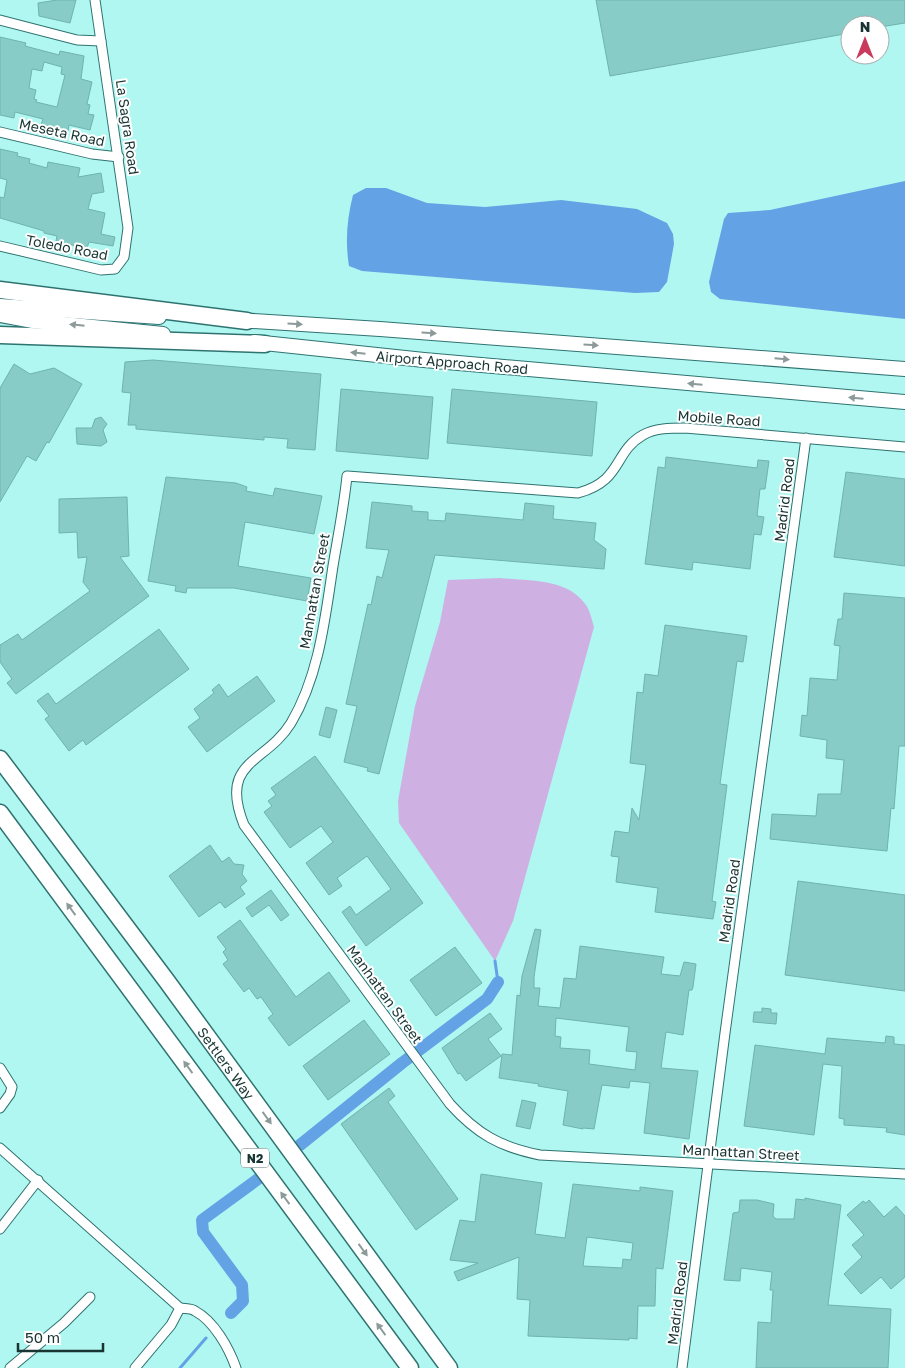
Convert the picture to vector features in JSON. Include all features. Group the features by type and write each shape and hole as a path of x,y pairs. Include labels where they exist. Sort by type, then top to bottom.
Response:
{"highway":[{"path":"0,290 247,321"},
{"path":"0,335 265,344"},
{"path":"0,745 166,980"},
{"name":"Settlers Way","path":"0,759 166,980 449,1368"},
{"name":"N2","path":"0,813 410,1368"}],"main road":[{"name":"Airport Approach Road","path":"0,306 164,318 247,321 905,369"},
{"name":"Airport Approach Road","path":"0,315 33,321 424,360 905,402"}],"street":[{"name":"La Sagra Road","path":"95,0 128,228 124,258"},
{"path":"0,20 77,40 101,41"},
{"name":"Meseta Road","path":"0,132 92,154 119,156"},
{"name":"Toledo Road","path":"0,246 101,270 115,269 124,258"},
{"name":"Mobile Road","path":"347,476 578,493 602,483 611,475 626,451 642,435 658,430 685,428 905,447"},
{"name":"Madrid Road","path":"682,1368 806,438"},
{"name":"Manhattan Street","path":"347,476 325,620 310,685 291,724 245,768 237,786 236,806 244,825 450,1104 468,1125 503,1145 540,1155 905,1174"},
{"path":"0,1068 12,1088 0,1108"},
{"path":"0,1148 38,1180 84,1225 180,1308 195,1310 208,1321 230,1354 236,1368"},
{"path":"0,1229 38,1180"},
{"path":"10,1368 64,1323 90,1297"},
{"path":"135,1368 171,1325 180,1308"}],"shaded area":[{"path":"500,578 547,582 569,590 586,605 594,627 513,921 495,961 399,823 398,801 415,706 440,622 448,580"}],"water":[{"path":"905,181 905,319 720,299 711,292 709,282 724,219 728,213 770,210"},
{"path":"366,188 386,188 427,203 485,207 561,200 637,209 667,223 673,234 674,244 667,282 659,292 635,293 362,271 349,266 347,230 353,195"}],"building":[{"path":"76,0 70,23 39,16 38,3"},
{"path":"596,0 905,0 905,23 890,25 890,15 840,15 840,35 610,76"},
{"path":"0,37 26,43 25,46 59,55 60,51 84,56 81,79 92,82 87,104 90,105 88,114 94,115 90,130 69,125 68,131 41,125 43,119 15,112 14,118 0,115","holes":["44,62 62,67 61,74 65,75 57,107 36,102 37,100 34,99 36,90 29,88 32,69 42,71"]},
{"path":"0,149 18,153 17,156 30,159 29,163 47,168 48,162 80,168 78,177 101,173 104,192 92,194 88,209 105,213 101,234 115,237 113,246 89,242 87,248 62,243 56,241 57,236 0,218 0,197 4,198 7,180 0,178"},
{"path":"153,360 321,374 315,450 287,448 288,439 264,437 264,440 136,429 136,425 128,425 131,393 122,392 125,362"},
{"path":"14,364 30,374 54,368 82,384 49,443 47,442 36,461 27,456 0,502 0,388"},
{"path":"341,389 433,397 428,459 336,451"},
{"path":"452,389 597,402 592,456 447,443"},
{"path":"101,417 107,424 103,430 107,442 101,446 77,444 76,428 92,428 95,419"},
{"path":"666,457 757,468 758,460 769,461 765,489 760,489 757,516 764,517 761,535 754,534 750,569 693,562 692,570 645,564 658,467 665,468"},
{"path":"846,472 905,479 905,566 834,557"},
{"path":"166,477 236,483 247,487 246,491 273,496 275,488 322,496 314,534 245,522 238,566 311,578 307,601 234,588 187,588 186,593 175,591 176,586 148,581"},
{"path":"127,497 129,556 120,557 149,596 16,694 7,683 12,679 0,662 0,645 18,634 22,640 90,591 83,582 87,557 78,558 77,532 59,533 59,499"},
{"path":"372,502 412,506 412,511 428,512 428,520 445,521 446,513 523,520 525,503 554,506 553,519 596,523 594,540 606,549 604,569 435,555 379,774 367,771 368,768 344,762 357,706 346,704 368,604 371,605 377,576 382,578 389,550 366,548"},
{"path":"844,593 905,598 905,746 899,746 894,809 891,808 887,851 770,839 772,814 816,816 818,794 841,794 844,760 826,758 827,740 800,736 802,715 807,716 810,678 837,680 840,646 834,645 838,619 842,619"},
{"path":"665,625 747,636 743,662 737,661 720,784 727,785 712,901 716,902 713,919 655,912 658,888 616,882 619,857 611,856 615,831 629,833 632,808 639,820 646,765 630,763 637,692 643,693 645,674 658,676"},
{"path":"159,629 189,669 86,745 83,740 69,751 45,719 49,716 37,701 48,693 56,704"},
{"path":"257,676 275,701 207,752 188,727 200,718 194,709 214,693 212,690 219,684 228,697"},
{"path":"326,707 337,710 330,738 319,735"},
{"path":"315,756 423,903 366,946 342,912 350,906 356,915 391,889 367,856 337,878 342,886 329,895 306,863 333,842 321,826 290,848 264,812 272,806 268,801 276,795 271,788"},
{"path":"210,845 222,862 229,857 234,864 244,865 242,874 247,881 240,887 245,894 225,908 220,902 199,917 169,876"},
{"path":"798,881 905,895 905,991 785,975"},
{"path":"271,890 289,915 281,921 269,905 252,917 246,908"},
{"path":"240,920 296,997 329,972 350,1001 289,1046 268,1018 273,1014 261,997 257,999 249,988 244,992 223,964 228,960 223,952 226,949 217,937"},
{"path":"535,929 541,930 534,977 534,988 540,988 538,1006 560,1008 564,978 576,979 580,946 664,957 661,974 680,976 684,962 696,964 693,987 692,990 689,990 683,1035 666,1032 661,1068 698,1071 689,1139 644,1133 650,1083 630,1081 629,1088 602,1085 594,1129 583,1129 563,1125 568,1091 538,1086 539,1084 499,1078 502,1054 512,1055 517,995 520,996 522,976","holes":["556,1018 629,1027 626,1051 637,1052 635,1070 589,1064 590,1050 560,1048 561,1037 555,1036"]},
{"path":"455,947 482,983 436,1016 410,980"},
{"path":"762,1008 771,1009 771,1013 777,1013 776,1024 753,1022 754,1012 762,1012"},
{"path":"490,1013 502,1029 488,1039 501,1056 466,1081 460,1073 458,1074 442,1048"},
{"path":"364,1020 390,1054 328,1100 303,1066"},
{"path":"886,1036 894,1037 894,1044 905,1045 905,1135 886,1132 887,1128 844,1125 844,1119 839,1118 842,1066 823,1064 814,1135 744,1126 755,1045 825,1054 827,1038 885,1043"},
{"path":"389,1088 395,1096 388,1102 458,1199 416,1230 341,1124"},
{"path":"522,1100 536,1103 530,1129 516,1126"},
{"path":"481,1174 542,1183 535,1234 565,1238 573,1184 640,1191 640,1187 673,1191 663,1269 656,1268 655,1306 638,1306 637,1339 528,1336 530,1300 517,1299 519,1257 458,1281 454,1272 478,1263 450,1260 460,1220 475,1222","holes":["587,1237 633,1243 631,1260 623,1259 622,1268 583,1266"]},
{"path":"805,1198 841,1205 828,1305 891,1309 888,1368 756,1368 758,1322 771,1323 773,1290 770,1290 772,1272 741,1268 740,1281 724,1280 733,1213 739,1212 740,1200 757,1200 774,1204 773,1216 776,1219 794,1219 796,1199 805,1200"},
{"path":"869,1200 884,1217 896,1206 905,1216 905,1277 891,1289 881,1277 861,1294 844,1274 862,1257 852,1245 864,1235 847,1215 863,1201 866,1203"}],"waterway":[{"path":"495,961 498,982"},
{"path":"300,1145 402,1063 487,999 498,982"},
{"path":"231,1313 243,1301 242,1285 203,1232 202,1220 258,1179"},
{"path":"180,1368 206,1338"}]}
